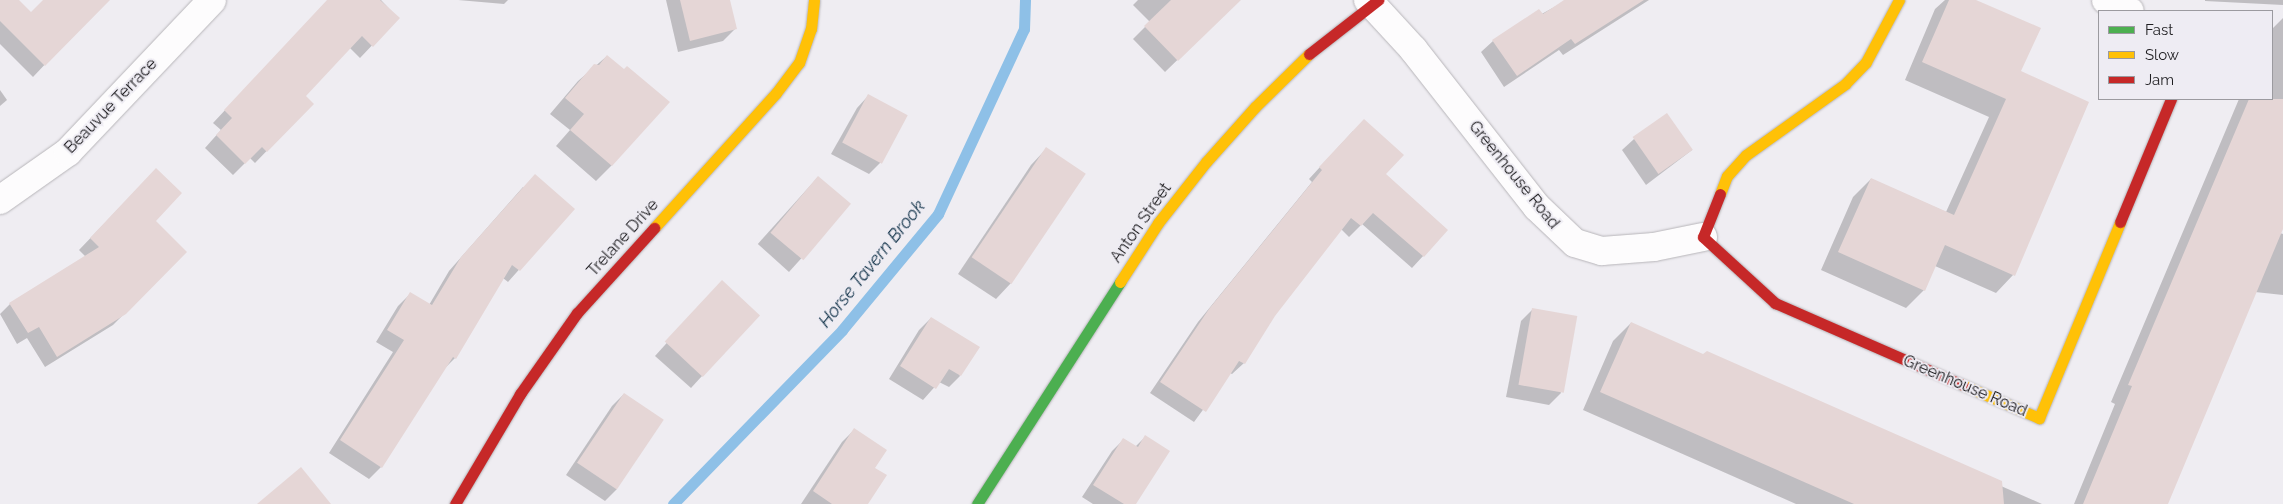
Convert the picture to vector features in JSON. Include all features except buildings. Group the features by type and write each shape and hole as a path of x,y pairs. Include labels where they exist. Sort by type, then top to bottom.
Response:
{"street":[{"name":"Beauvue Terrace","path":"0,200 68,152 212,0"},
{"name":"Trelane Drive","path":"456,504 520,394 577,313 799,63 811,29 814,0"},
{"path":"1703,237 1727,176 1746,155 1845,84 1861,67 1881,40 1899,0"},
{"path":"2106,0 2128,10"},
{"name":"Greenhouse Road","path":"1372,2 1413,49 1537,207 1574,243 1602,251 1654,247 1703,237 1775,303 2039,418 2171,100"},
{"name":"Anton Street","path":"977,504 1158,223 1206,162 1254,106 1306,56 1372,2"}],"waterway":[{"name":"Horse Tavern Brook","path":"673,504 842,330 938,214 1024,29 1025,0"}],"traffic: fast":[{"path":"977,504 1120,282"}],"traffic: slow":[{"path":"654,228 776,93 799,63 811,29 814,0"},
{"path":"1720,194 1727,176 1746,155 1845,84 1866,62 1899,0"},
{"path":"1120,282 1158,223 1206,162 1255,107 1309,54"},
{"path":"1963,385 2039,418 2120,222"}],"traffic: jam":[{"path":"1309,54 1378,0"},
{"path":"2120,222 2171,100"},
{"path":"1720,194 1703,237 1775,303 1963,385"},
{"path":"455,504 520,394 577,313 654,228"}]}
